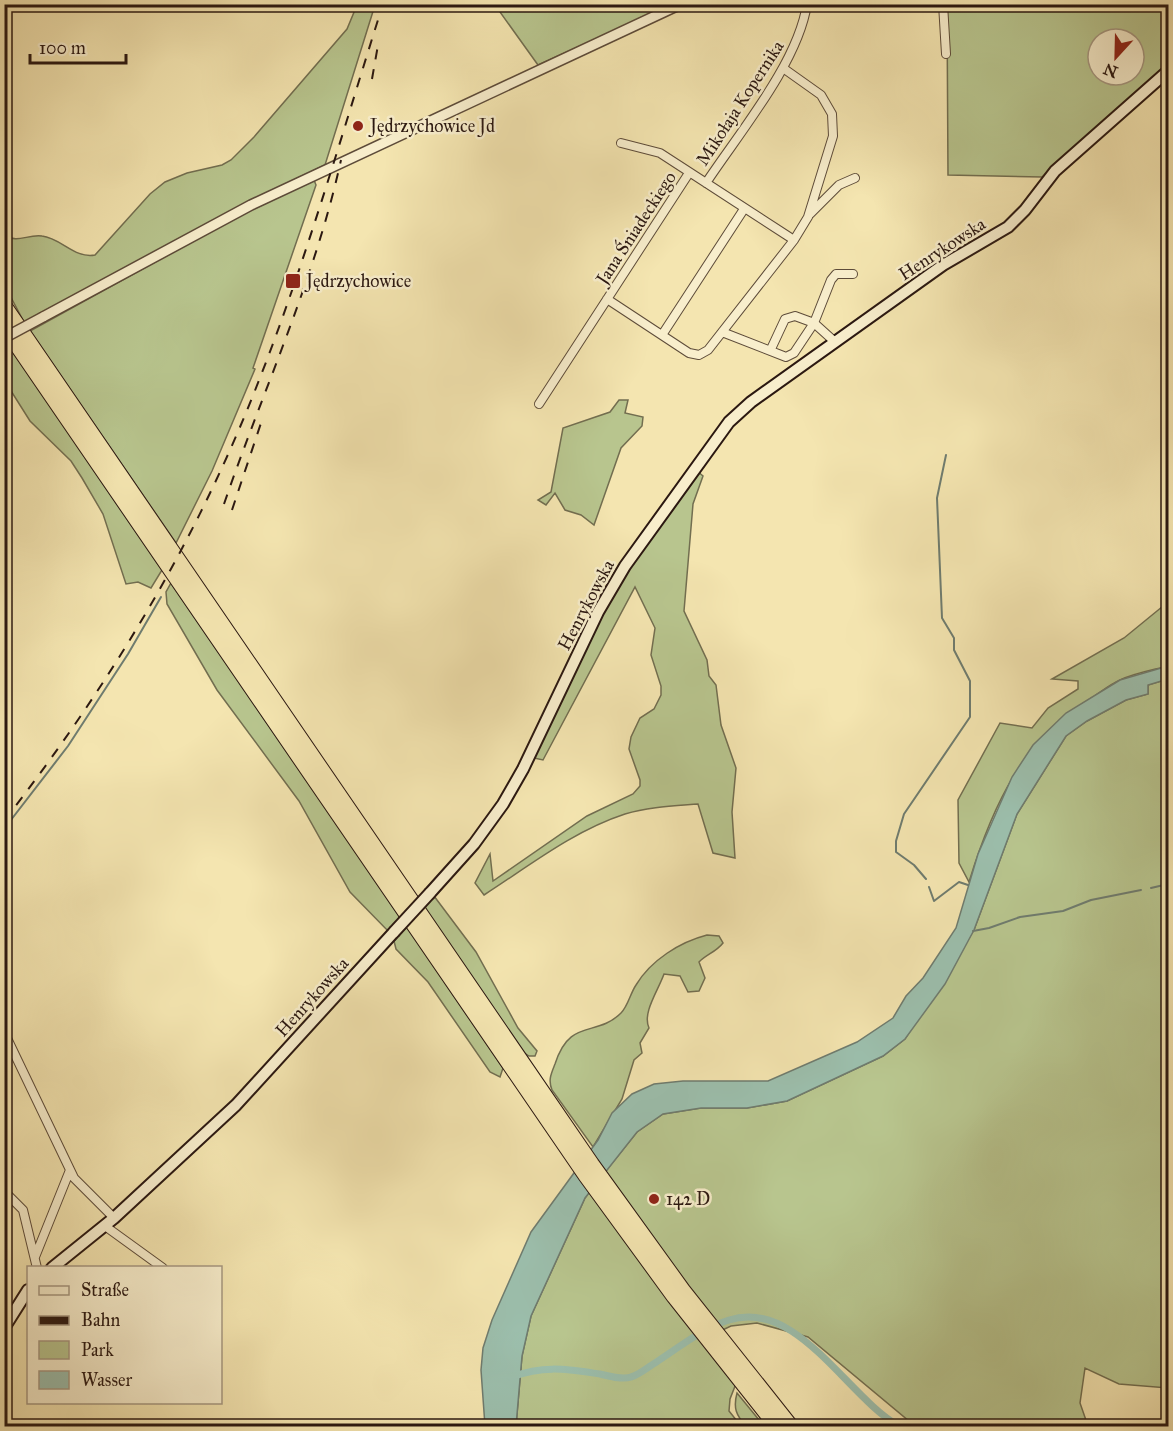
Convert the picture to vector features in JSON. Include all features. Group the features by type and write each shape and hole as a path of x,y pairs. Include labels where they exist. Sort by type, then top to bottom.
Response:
{"highway":[{"path":"4,305 557,1124"},
{"path":"4,327 588,1169 672,1274 758,1395 776,1426"},
{"path":"758,1395 791,1426"}],"main road":[{"name":"Henrykowska","path":"55,1266 105,1226 236,1105 474,844 503,804 523,769 598,612 625,566 729,422 751,402 942,266 1008,227 1025,210 1055,171 1168,71"},
{"path":"4,1328 27,1292"}],"street":[{"path":"4,338 268,196 681,4"},
{"name":"Mikołaja Kopernika","path":"706,183 783,68 798,41 807,4"},
{"path":"943,4 946,54"},
{"path":"783,68 821,95 832,114 833,136 808,217"},
{"path":"621,143 660,153 794,240"},
{"name":"Jana Śniadeckiego","path":"539,404 689,173"},
{"path":"607,299 689,352 699,355 708,350 826,196 839,185 855,178"},
{"path":"662,335 744,209"},
{"path":"722,332 771,349 783,356 790,356 814,323 831,280 836,274 853,274"},
{"path":"771,349 785,319 790,316 814,323 835,342"},
{"path":"4,1032 74,1178 114,1218"},
{"path":"35,1257 70,1170"},
{"path":"4,1191 23,1210 37,1266"},
{"path":"105,1226 160,1266"}],"green space":[{"path":"357,5 375,5 325,165 254,199 24,322 5,286 4,235 14,239 42,236 55,240 81,254 95,255 150,194 165,182 187,173 222,165 231,160 254,137 347,29"},
{"path":"495,5 671,5 538,65"},
{"path":"947,5 1168,5 1168,63 1146,83 1146,27 1086,27 1086,87 1141,87 1042,177 948,175"},
{"path":"314,180 316,185 253,368 255,369 212,471 176,543 30,331 235,218"},
{"path":"7,343 162,570 151,588 138,582 126,584 103,514 82,478 71,461 30,421 6,383 4,344"},
{"path":"619,400 628,400 625,413 643,417 642,426 621,448 594,525 581,515 565,510 555,493 546,505 538,500 551,492 563,428 610,412"},
{"path":"697,471 703,476 693,504 684,611 707,660 709,676 716,685 721,725 736,768 732,812 735,858 713,853 698,804 652,808 606,821 569,839 484,895 475,883 490,854 493,881 587,816 633,794 640,786 629,749 631,737 640,718 654,709 661,695 661,686 651,655 655,628 635,587 543,760 534,758 612,595 628,567"},
{"path":"171,583 400,917 388,931 350,892 299,801 217,690 167,604 166,592"},
{"path":"1168,602 1168,666 1120,680 1068,714 1047,734 1029,754 1000,801 978,853 969,882 959,863 958,800 1000,723 1032,728 1048,708 1078,689 1078,681 1052,679 1124,638"},
{"path":"1168,679 1168,1388 1119,1384 1085,1368 1080,1403 1088,1426 934,1426 909,1421 808,1337 757,1323 731,1326 716,1333 601,1177 637,1132 663,1114 701,1108 747,1108 787,1101 883,1056 905,1039 974,930 1017,814 1066,736 1087,721 1126,700 1148,694 1148,685"},
{"path":"434,896 476,952 518,1028 537,1051 535,1056 529,1056 523,1052 424,908"},
{"path":"407,927 503,1068 500,1077 490,1072 428,982 396,949 394,941"},
{"path":"707,935 719,936 723,943 699,962 705,978 699,991 688,992 680,976 664,974 649,1009 647,1022 649,1028 640,1043 642,1053 634,1060 622,1099 593,1147 552,1090 551,1074 561,1049 576,1034 602,1025 621,1013 642,976 658,960 677,947"},
{"path":"593,1187 737,1381 730,1399 729,1411 741,1426 516,1426 522,1356 531,1316 585,1198"},
{"path":"737,1393 764,1426 746,1426 735,1407"}],"water":[{"path":"1168,666 1168,679 1148,685 1148,694 1126,700 1087,721 1066,736 1017,814 974,930 945,984 905,1039 883,1056 787,1101 747,1108 701,1108 663,1114 637,1132 585,1198 531,1316 522,1356 516,1426 485,1426 481,1370 483,1348 492,1320 531,1232 598,1140 612,1113 632,1094 654,1084 683,1081 768,1081 857,1042 893,1018 906,996 923,978 956,928 978,854 1012,777 1033,745 1066,713 1120,680"}],"waterway":[{"path":"926,879 914,865 896,852 896,841 904,814 970,717 970,681 954,650 954,638 942,618 937,498 946,455"},
{"path":"4,829 68,746 128,654 161,597"},
{"path":"929,887 934,901 959,882 968,885"},
{"path":"1151,888 1168,884"},
{"path":"973,931 1020,917 1063,911 1091,900 1141,890"},
{"path":"511,1377 555,1369 627,1378 640,1373 710,1328 729,1320 754,1317 777,1323 799,1336 860,1394 899,1426"}],"railway":[{"path":"4,821 73,728 105,680 164,581 217,479 261,375 299,270 383,4"},
{"path":"372,79 378,45"},
{"path":"224,504 303,291 341,160"},
{"path":"232,510 262,420"}],"place":[{"name":"Jędrzychowice Jd","path":"358,126"},
{"name":"Jędrzychowice","path":"293,281"},
{"name":"142 D","path":"654,1199"}]}
